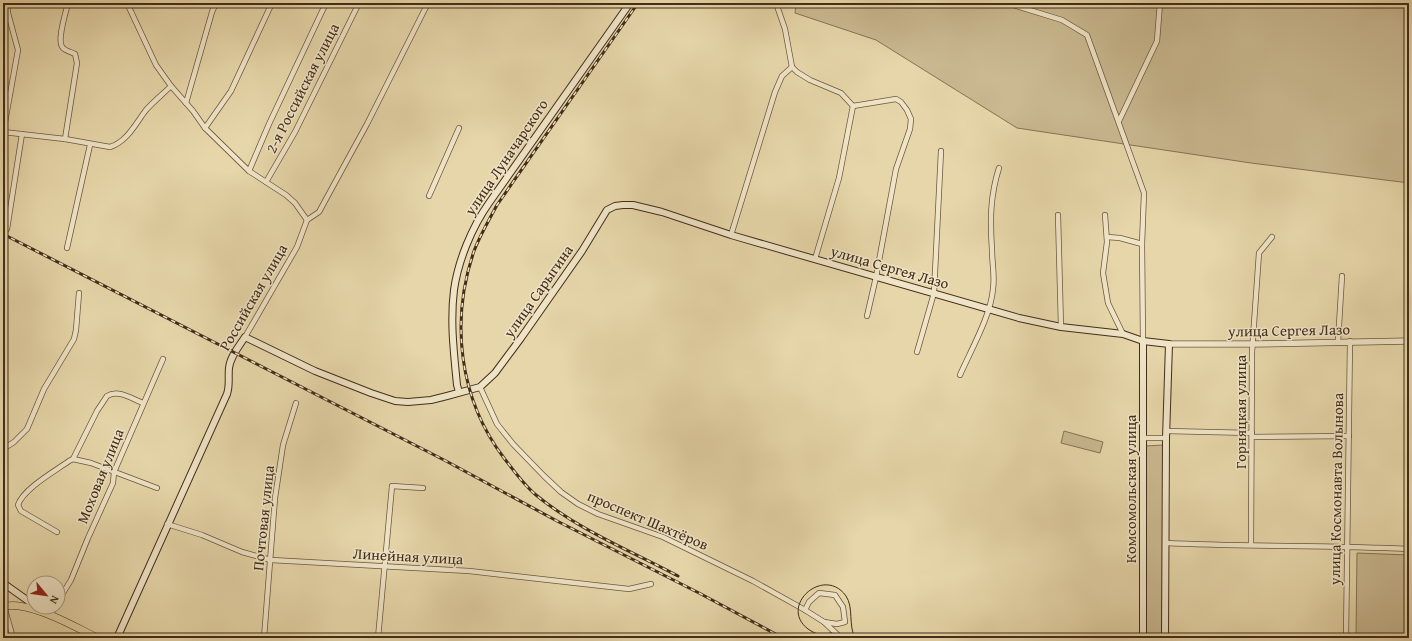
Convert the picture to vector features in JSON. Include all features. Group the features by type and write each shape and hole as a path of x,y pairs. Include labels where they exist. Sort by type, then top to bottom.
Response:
{"main road":[{"name":"улица Луначарского","path":"459,392 457,385 452,325 454,290 458,269 472,232 486,208 630,3"},
{"name":"улица Сарыгина","path":"245,337 315,371 395,401 408,402 431,400 480,387 496,373 582,251 607,210 615,206 633,205"},
{"name":"улица Сергея Лазо","path":"633,205 662,212 731,235 1019,318 1061,327 1123,334 1143,341 1169,344"},
{"name":"Российская улица","path":"117,638 226,394 229,384 228,369 230,362 237,348 245,337"},
{"name":"Комсомольская улица","path":"1143,341 1143,638"},
{"path":"1165,638 1166,431 1169,344"},
{"path":"3,583 26,599"},
{"path":"3,606 18,606 50,616 98,638"}],"street":[{"path":"7,3 8,13 18,50 3,132 64,139 90,145 110,147 117,145 124,139 147,109 171,86"},
{"path":"64,139 77,63 75,54 63,48 60,44 68,3"},
{"path":"127,3 156,65 205,128 249,171 286,194 295,203 307,220"},
{"path":"186,103 212,12 216,3"},
{"path":"205,128 231,91 272,3"},
{"path":"249,171 269,124 326,3"},
{"name":"2-я Российская улица","path":"266,182 295,132 359,3"},
{"name":"Российская улица","path":"245,337 297,247 307,220 319,212 368,124 428,3"},
{"path":"776,3 785,29 792,67 810,80 841,93 853,106"},
{"path":"1007,3 1062,20 1087,35 1144,193 1142,244 1143,341"},
{"path":"1119,121 1157,41 1160,3"},
{"path":"731,235 776,88 782,76 792,67"},
{"path":"853,106 896,99 901,102 907,110 910,119 910,129 896,169 876,277 867,316"},
{"path":"815,259 839,178 853,106"},
{"path":"429,196 459,128"},
{"path":"7,229 22,134"},
{"path":"67,248 90,145"},
{"path":"917,352 934,293 941,151"},
{"path":"960,375 989,309 993,290 994,281 991,203 999,168"},
{"path":"1058,215 1061,327"},
{"path":"1105,215 1107,237 1104,273 1108,303 1123,334"},
{"path":"1107,237 1120,238 1142,244"},
{"name":"Горняцкая улица","path":"1251,545 1252,352 1258,253 1272,237"},
{"path":"1338,342 1342,276"},
{"path":"3,449 14,442 27,429 44,388 74,339 79,293"},
{"name":"улица Космонавта Волынова","path":"1346,638 1350,341"},
{"name":"улица Сергея Лазо","path":"1169,344 1409,341"},
{"name":"Моховая улица","path":"66,588 113,483 114,472 162,359"},
{"name":"проспект Шахтёров","path":"480,387 497,424 513,444 561,492 578,504 598,514 663,538 753,581 824,622 841,638"},
{"path":"57,532 21,511 18,504 22,495 73,459 97,411 107,396 115,393 125,395 143,404"},
{"name":"Почтовая улица","path":"264,638 275,498 283,445 296,403"},
{"path":"1166,431 1252,435 1349,436"},
{"path":"1144,438 1166,438"},
{"path":"73,459 91,462 157,488"},
{"path":"378,638 392,486 423,488"},
{"name":"Линейная улица","path":"168,524 202,535 242,552 271,560 469,571 629,589 652,584"},
{"path":"1166,543 1347,546 1409,549"},
{"path":"805,610 809,602 819,593 835,595 843,607 845,622 837,624 824,622"},
{"path":"3,606 13,638"}],"shaded area":[{"path":"796,3 1409,3 1409,183 1251,163 1017,128 876,40 795,13"},
{"path":"1064,431 1103,442 1100,453 1061,443"},
{"path":"1164,445 1162,638 1146,638 1144,446"},
{"path":"1357,553 1409,555 1409,638 1356,638"}],"tram line":[{"path":"835,638 814,633 800,620 798,610 801,600 808,592 816,587 827,585 837,588 846,596 850,606 852,628 855,638"},
{"path":"830,633 846,638"}],"railway":[{"path":"638,3 497,205 474,251 462,305 461,332 463,359 468,385 477,411 489,435 504,458 523,482 536,495 552,507 587,529 678,576"},
{"path":"3,234 446,461 557,521 699,593 783,638"}]}
